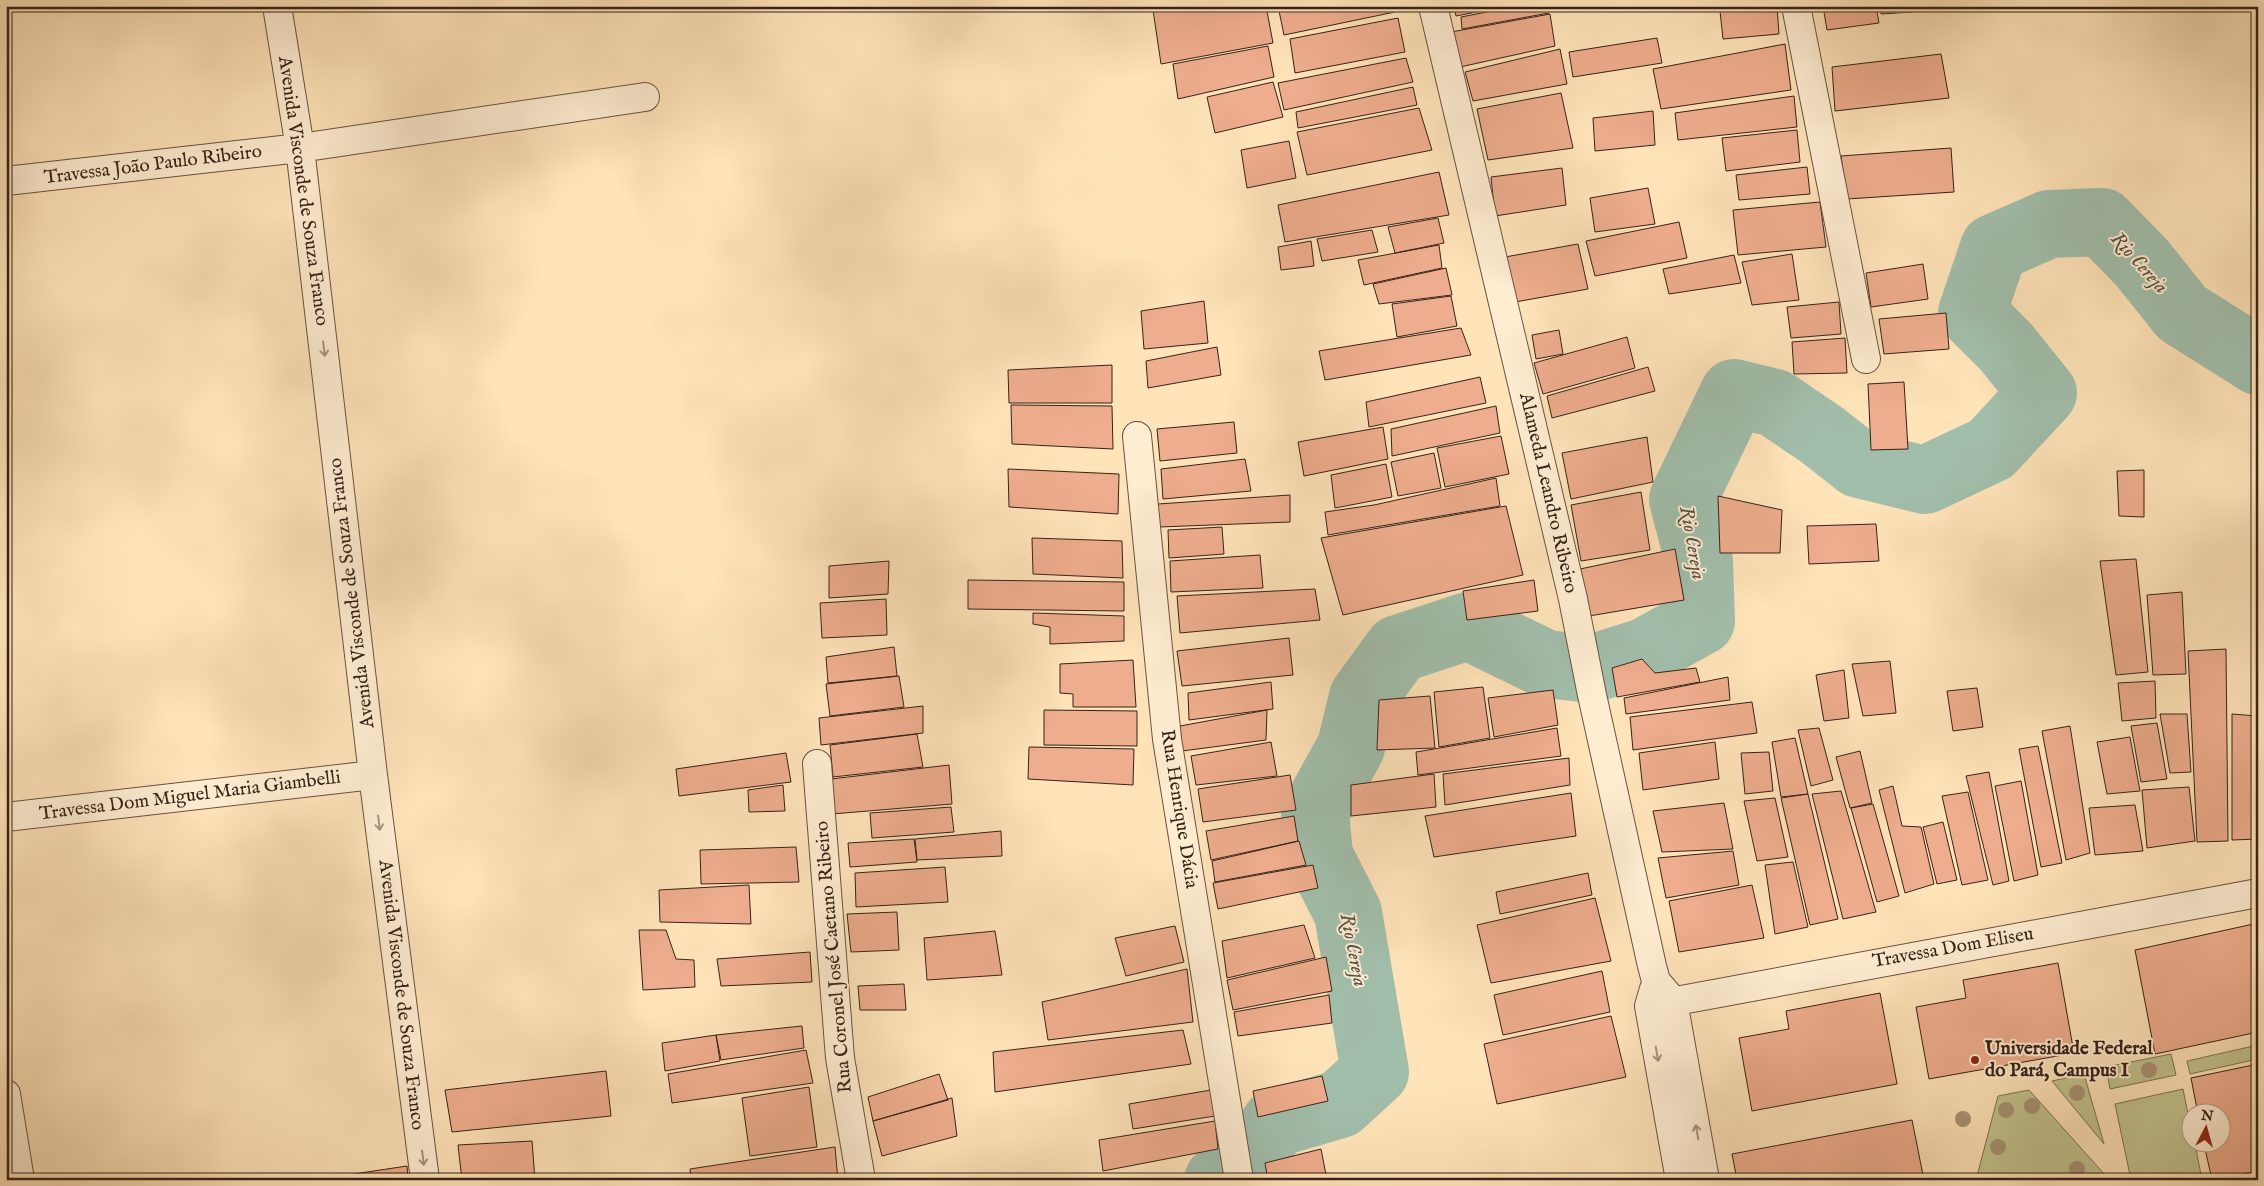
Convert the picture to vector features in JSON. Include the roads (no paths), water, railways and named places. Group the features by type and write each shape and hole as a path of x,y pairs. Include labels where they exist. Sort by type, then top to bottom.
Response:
{"street":[{"name":"Avenida Visconde de Souza Franco","path":"277,6 300,148 373,775 425,1180"},
{"name":"Alameda Leandro Ribeiro","path":"1433,6 1573,599 1592,695 1660,996 1705,1180"},
{"path":"1796,6 1866,359"},
{"name":"Travessa João Paulo Ribeiro","path":"6,181 300,148 645,97"},
{"name":"Rua Henrique Dácia","path":"1137,436 1167,739 1237,1167"},
{"name":"Rua Coronel José Caetano Ribeiro","path":"817,764 840,1058 861,1180"},
{"name":"Travessa Dom Miguel Maria Giambelli","path":"6,817 373,775"},
{"name":"Travessa Dom Eliseu","path":"1660,996 2258,892"},
{"name":"Alameda Leandro Ribeiro","path":"1660,996 1680,1180"},
{"path":"6,1094 20,1180"}],"waterway":[{"name":"Rio Cereja","path":"1218,1180 1259,1147 1275,1123 1340,1104 1375,1072 1348,913 1319,856 1315,812 1351,747 1363,697 1398,649 1468,626 1546,664 1591,669 1645,652 1701,621 1699,561 1683,499 1734,393 1775,403 1822,435 1859,464 1925,480 1991,449 2043,393 2006,347 1972,313 1994,248 2049,224 2102,222 2142,263 2182,313 2258,361"}],"place":[{"name":"Universidade Federal do Pará, Campus I","path":"1975,1060"}]}
